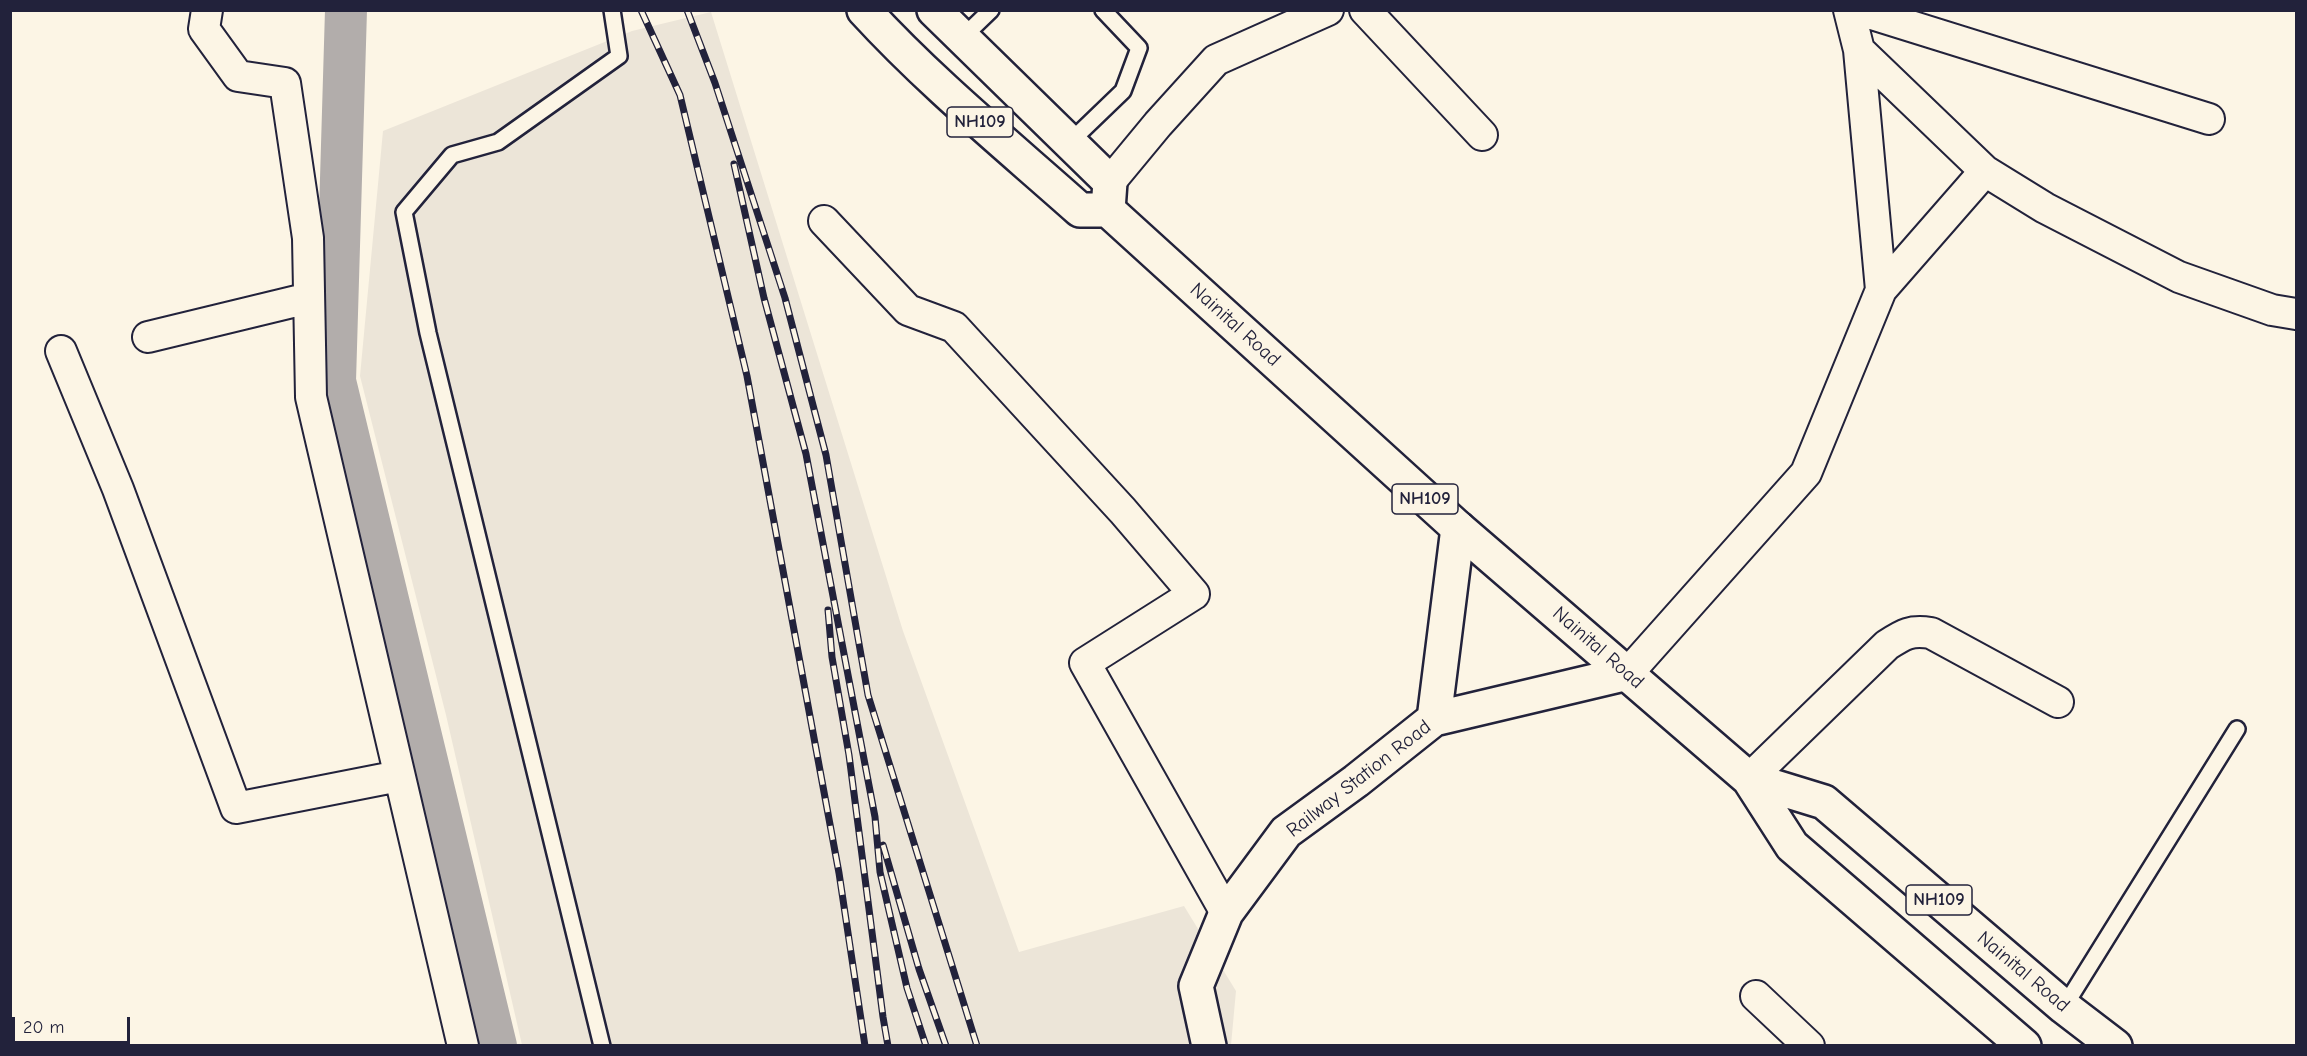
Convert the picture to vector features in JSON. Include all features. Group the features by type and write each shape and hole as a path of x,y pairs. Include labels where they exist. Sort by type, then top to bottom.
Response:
{"main road":[{"name":"NH109","path":"864,10 890,39 1080,210 1109,196"},
{"name":"Nainital Road","path":"934,10 1069,142 1109,196 1458,528 1749,779 1824,802 2064,1007 2115,1046"},
{"path":"927,73 962,38"},
{"path":"1434,719 1458,528"},
{"name":"Railway Station Road","path":"1209,1046 1196,986 1226,913 1286,832 1356,781 1434,719 1628,673"},
{"path":"1749,779 1792,846 2024,1046"}],"street":[{"path":"207,10 204,29 237,76 285,83 308,238 310,397 463,1046"},
{"path":"1109,196 1158,124 1216,60 1328,10"},
{"path":"1365,10 1482,135"},
{"path":"1850,10 1859,50 1881,290"},
{"path":"1858,10 2208,119"},
{"path":"1859,50 1984,171 2045,208 2179,277 2272,310 2296,314"},
{"path":"1628,673 1806,472 1881,290 1984,171"},
{"path":"824,221 908,310 954,327 1123,511 1194,594 1085,663 1226,913"},
{"path":"147,337 309,298"},
{"path":"61,351 118,489 236,808 399,776"},
{"path":"1749,779 1887,645 1915,631 1930,633 2058,702"},
{"path":"1756,996 1809,1046"}],"lane":[{"path":"602,1046 431,345 404,212 452,155 498,142 619,56 612,10"},
{"path":"962,38 991,10"},
{"path":"1069,142 1123,91 1139,48 1103,10"},
{"path":"2064,1007 2237,729"}],"shaded area":[{"path":"711,12 903,631 1019,952 1184,906 1236,991 1231,1045 522,1045 446,715 360,376 383,131 632,31"}],"waterway":[{"path":"346,10 335,381 496,1046"}],"railway":[{"path":"641,10 680,95 747,376 839,873 865,1046"},
{"path":"687,10 715,83 785,298 826,455 868,695 977,1046"},
{"path":"734,164 764,298 806,454 875,817 880,872 907,988 926,1046"},
{"path":"828,610 832,657 849,755 888,1046"},
{"path":"883,845 919,969 946,1046"}]}
